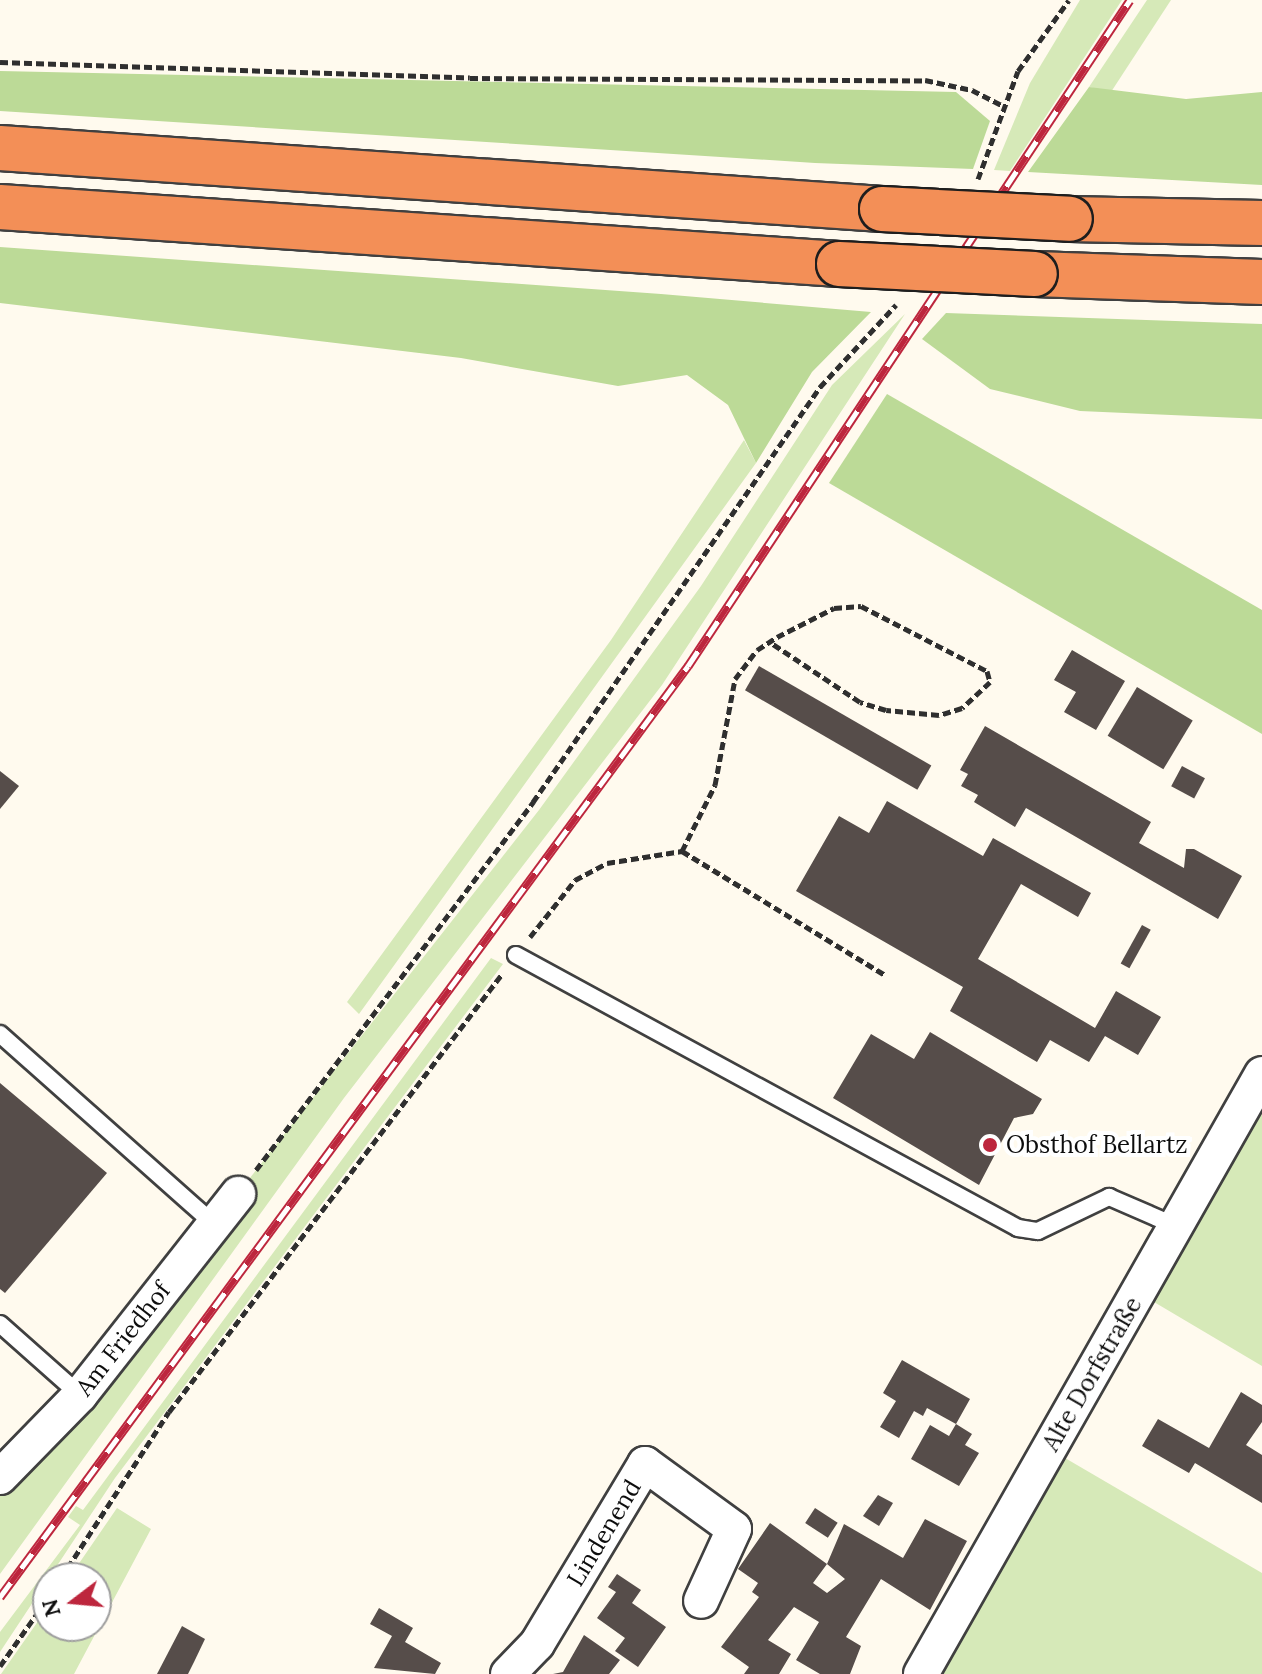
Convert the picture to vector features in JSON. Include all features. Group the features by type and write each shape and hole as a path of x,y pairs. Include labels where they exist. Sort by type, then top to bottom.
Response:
{"highway":[{"path":"0,148 882,209 1070,219 1262,223"},
{"path":"0,207 839,264 1262,282"}],"street":[{"name":"Alte Dorfstraße","path":"921,1674 1262,1074"},
{"name":"Am Friedhof","path":"0,1477 80,1395 238,1194"},
{"name":"Lindenend","path":"508,1674 537,1644 645,1464 734,1529 701,1601"}],"lane":[{"path":"516,955 1018,1228 1038,1231 1082,1204 1109,1197 1176,1226"},
{"path":"0,1034 214,1224"},
{"path":"0,1324 80,1395"}],"path":[{"path":"987,166 1018,71 1069,0"},
{"path":"0,62 470,78 925,80 972,90 1006,107"},
{"path":"238,1194 533,802 820,387 891,313"},
{"path":"682,851 727,742 728,695 770,642 834,608 861,606 987,671 990,682 962,708 897,712 860,702 770,642"},
{"path":"71,1562 169,1412 575,880 607,863 682,851 885,975"},
{"path":"0,1666 32,1621"}],"green space":[{"path":"1080,0 1122,0 1010,171 994,170 1030,83"},
{"path":"1147,0 1171,0 1111,92 1089,87"},
{"path":"0,71 956,92 990,121 973,169 815,163 0,111"},
{"path":"1089,87 1186,99 1262,92 1262,185 1028,172"},
{"path":"0,247 871,312 812,372 756,463 728,405 687,375 618,386 461,358 0,303"},
{"path":"946,313 1262,324 1262,419 1080,411 990,389 922,339"},
{"path":"905,314 662,685 344,1098 0,1574 0,1496 539,810 701,586 832,385"},
{"path":"887,394 1262,610 1262,734 829,483"},
{"path":"744,440 756,463 359,1014 347,1002 611,640"},
{"path":"491,958 503,964 115,1478 59,1562 52,1562 80,1525 68,1517 76,1506 83,1510"},
{"path":"1262,1110 1262,1366 1154,1302"},
{"path":"1065,1458 1262,1573 1262,1674 943,1674"},
{"path":"117,1508 151,1529 112,1602 112,1562 80,1562"},
{"path":"32,1589 32,1604 0,1652 0,1632"},
{"path":"32,1630 32,1642 91,1642 74,1674 1,1674"}],"building":[{"path":"1072,650 1125,681 1096,730 1064,712 1076,692 1054,680"},
{"path":"759,666 931,766 917,790 745,690"},
{"path":"1137,687 1193,720 1163,769 1108,736"},
{"path":"985,726 1151,822 1139,843 1184,868 1186,849 1194,849 1242,876 1218,919 1026,808 1015,827 974,802 978,795 961,786 968,774 960,770"},
{"path":"1182,766 1205,778 1194,799 1171,786"},
{"path":"0,771 19,786 0,809"},
{"path":"887,801 983,856 993,838 1091,893 1078,917 1021,884 978,959 1095,1028 1116,991 1161,1017 1138,1055 1105,1036 1089,1062 1050,1040 1037,1062 950,1011 963,987 796,891 839,816 869,833"},
{"path":"1142,925 1151,930 1129,968 1121,963"},
{"path":"930,1032 1042,1099 1033,1114 1014,1118 979,1185 833,1098 871,1034 914,1059"},
{"path":"0,1083 107,1173 5,1293 0,1289"},
{"path":"902,1360 970,1399 956,1424 927,1408 923,1416 914,1411 899,1438 880,1427 896,1401 883,1393"},
{"path":"1241,1392 1262,1405 1262,1422 1246,1445 1262,1455 1262,1503 1195,1463 1189,1473 1142,1446 1158,1419 1209,1448"},
{"path":"956,1424 972,1434 965,1445 979,1453 959,1486 911,1459 930,1425 949,1436"},
{"path":"878,1495 893,1503 879,1526 863,1516"},
{"path":"815,1508 838,1523 828,1538 805,1523"},
{"path":"925,1519 967,1541 930,1610 881,1579 846,1637 861,1646 850,1674 820,1674 796,1660 819,1622 794,1607 768,1640 791,1654 779,1674 744,1674 749,1667 721,1647 759,1597 752,1592 758,1583 738,1569 770,1523 827,1564 844,1524 903,1558","holes":["827,1564 845,1579 827,1593 813,1583"]},
{"path":"617,1574 641,1590 632,1603 666,1627 638,1667 615,1651 625,1638 597,1618 616,1592 608,1587"},
{"path":"379,1608 413,1628 405,1642 441,1663 435,1674 374,1668 392,1636 370,1624"},
{"path":"182,1626 205,1639 188,1674 157,1674"},
{"path":"584,1635 620,1660 609,1674 553,1674 563,1672"}],"railway":[{"path":"0,1597 688,666 1130,0"}],"place":[{"name":"Obsthof Bellartz","path":"990,1145"}]}
